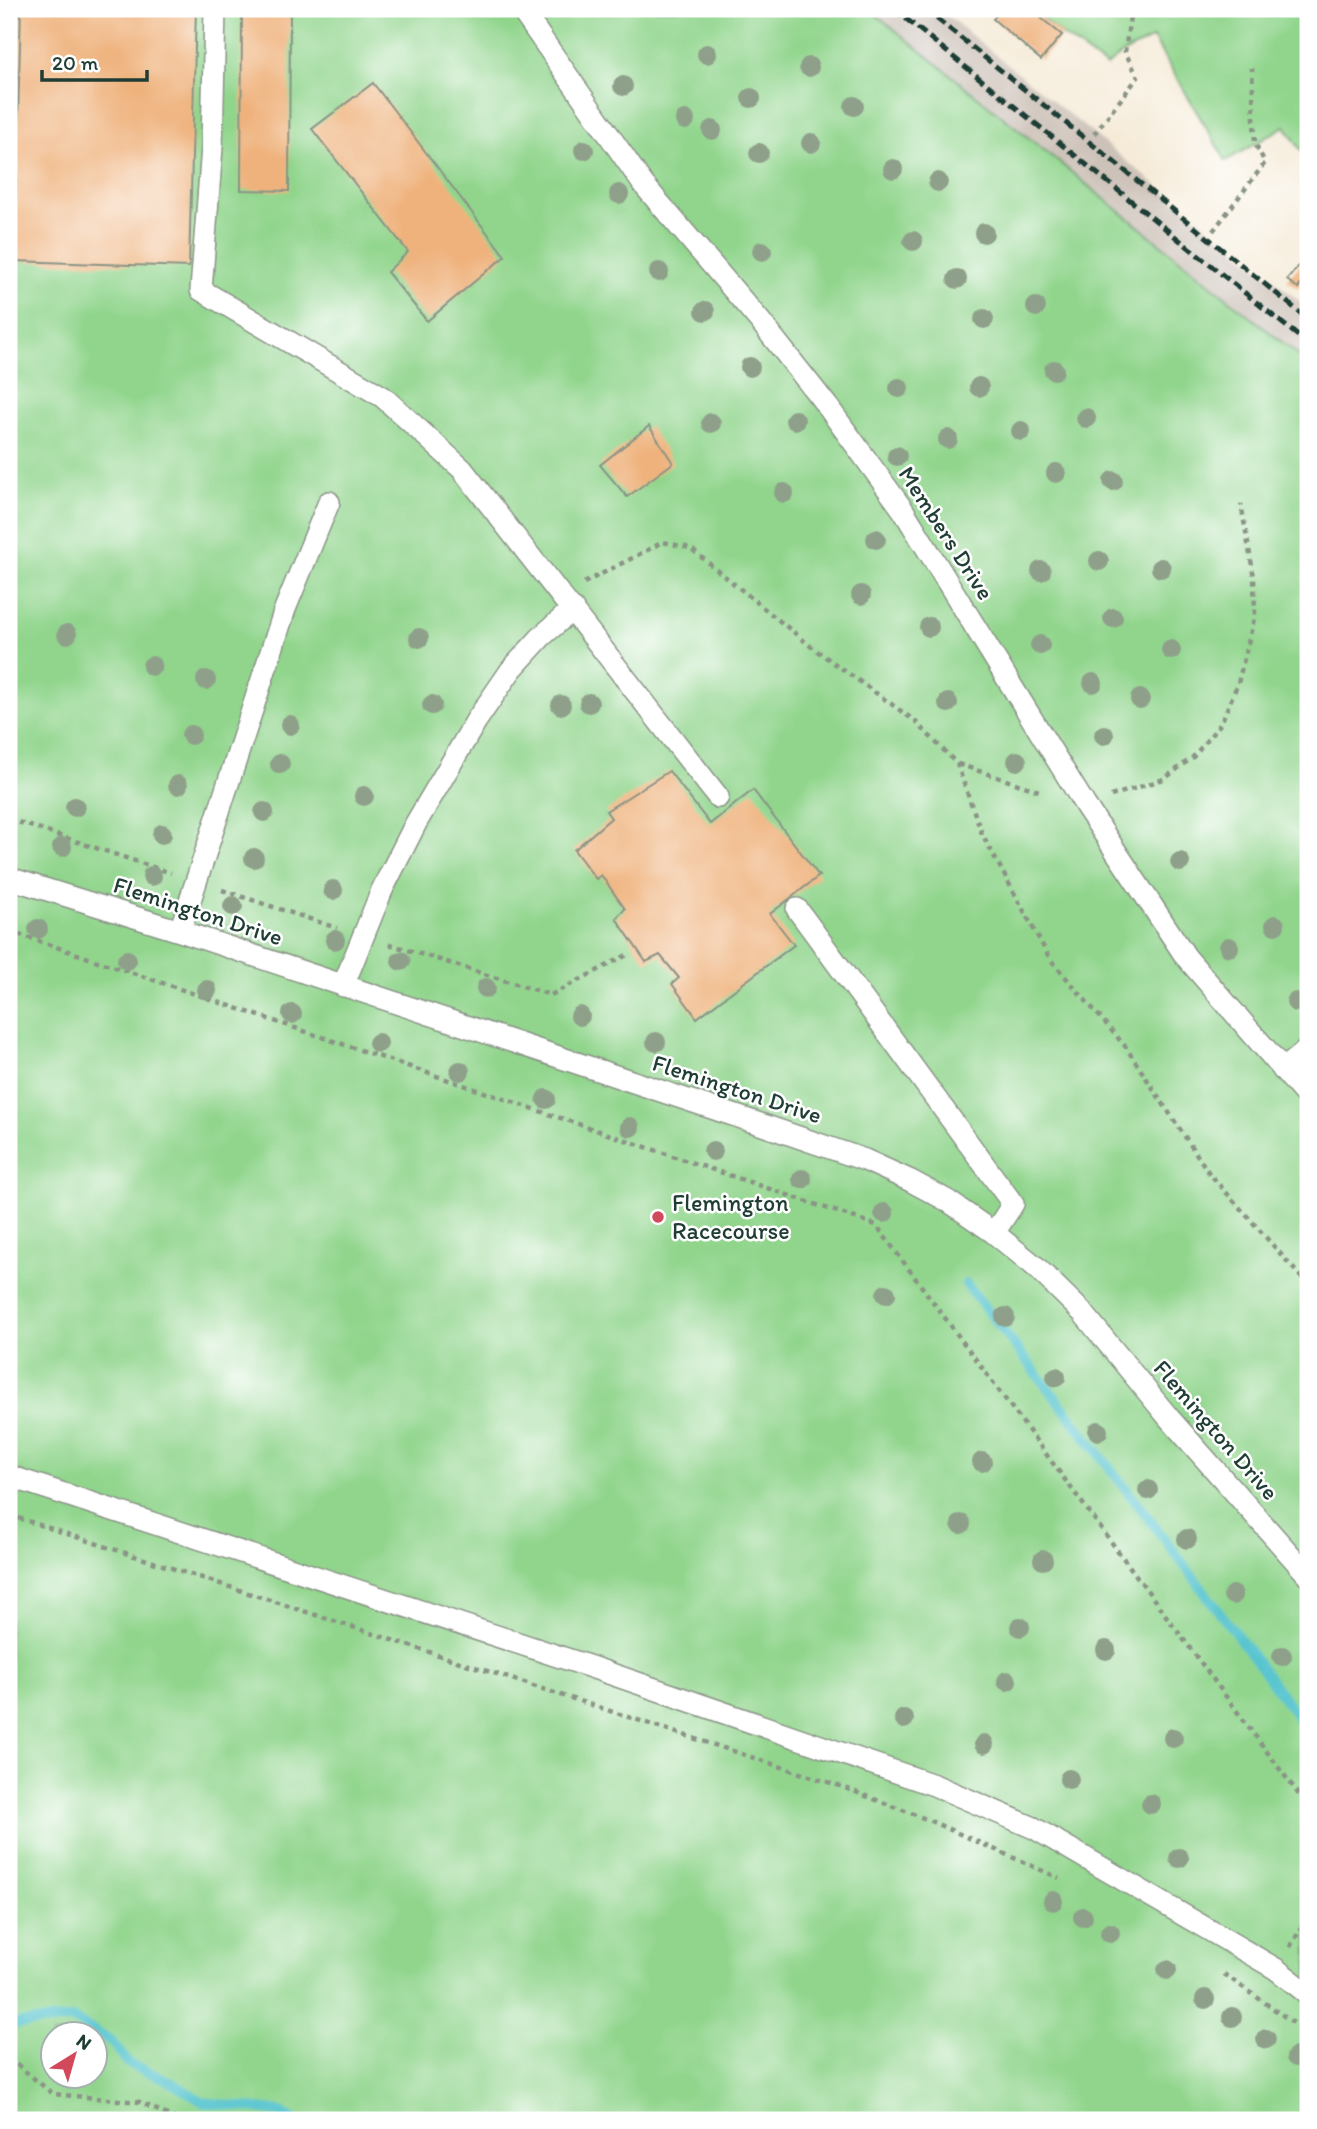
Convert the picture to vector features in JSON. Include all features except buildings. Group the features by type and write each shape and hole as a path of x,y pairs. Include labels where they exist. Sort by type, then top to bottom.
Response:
{"lane":[{"path":"215,9 212,146 201,290 383,397 464,471 718,797"},
{"name":"Members Drive","path":"521,9 643,184 760,321 828,407 903,510 1085,805 1186,957 1308,1098"},
{"path":"180,931 285,609 329,502"},
{"path":"343,985 382,890 410,834 475,721 511,670 542,636 567,602"},
{"name":"Flemington Drive","path":"9,878 180,931 865,1160 948,1201 994,1233 1036,1268 1083,1314 1169,1419 1308,1575"},
{"path":"797,909 1013,1204 994,1233"},
{"path":"1283,1070 1308,1049"},
{"path":"9,1476 591,1667 934,1785 1034,1828 1276,1969 1308,1994"}],"path":[{"path":"1094,135 1138,77 1125,52 1130,9"},
{"path":"1213,231 1265,163 1255,143 1252,68"},
{"path":"957,764 1085,805 1164,779 1193,757 1221,723 1238,683 1255,615 1254,577 1241,504"},
{"path":"567,602 663,542 690,548 813,648 915,721 957,764 982,834 1051,959 1125,1046 1209,1173 1308,1285"},
{"path":"9,819 551,995 627,955"},
{"path":"9,931 876,1226 1308,1807"},
{"path":"9,1515 840,1786 926,1819 1066,1882"},
{"path":"1222,1974 1308,2033"},
{"path":"9,2057 53,2094 140,2102 178,2120"}],"shaded area":[{"path":"869,9 939,9 1308,308 1308,363"}],"green space":[{"name":"Flemington Racecourse","path":"9,9 869,9 1308,363 1308,2120 9,2120"},
{"path":"1030,9 1308,9 1308,161 1285,126 1226,161 1153,38 1125,52 1106,66"}],"waterway":[{"path":"966,1284 1139,1506 1308,1731"},
{"path":"9,2022 13,2024 73,2019 111,2041 129,2064 169,2081 203,2102 281,2112 294,2120"}],"railway":[{"path":"894,9 1308,344"},
{"path":"925,9 1308,319"}],"place":[{"name":"Flemington Racecourse","path":"658,1217"}]}
